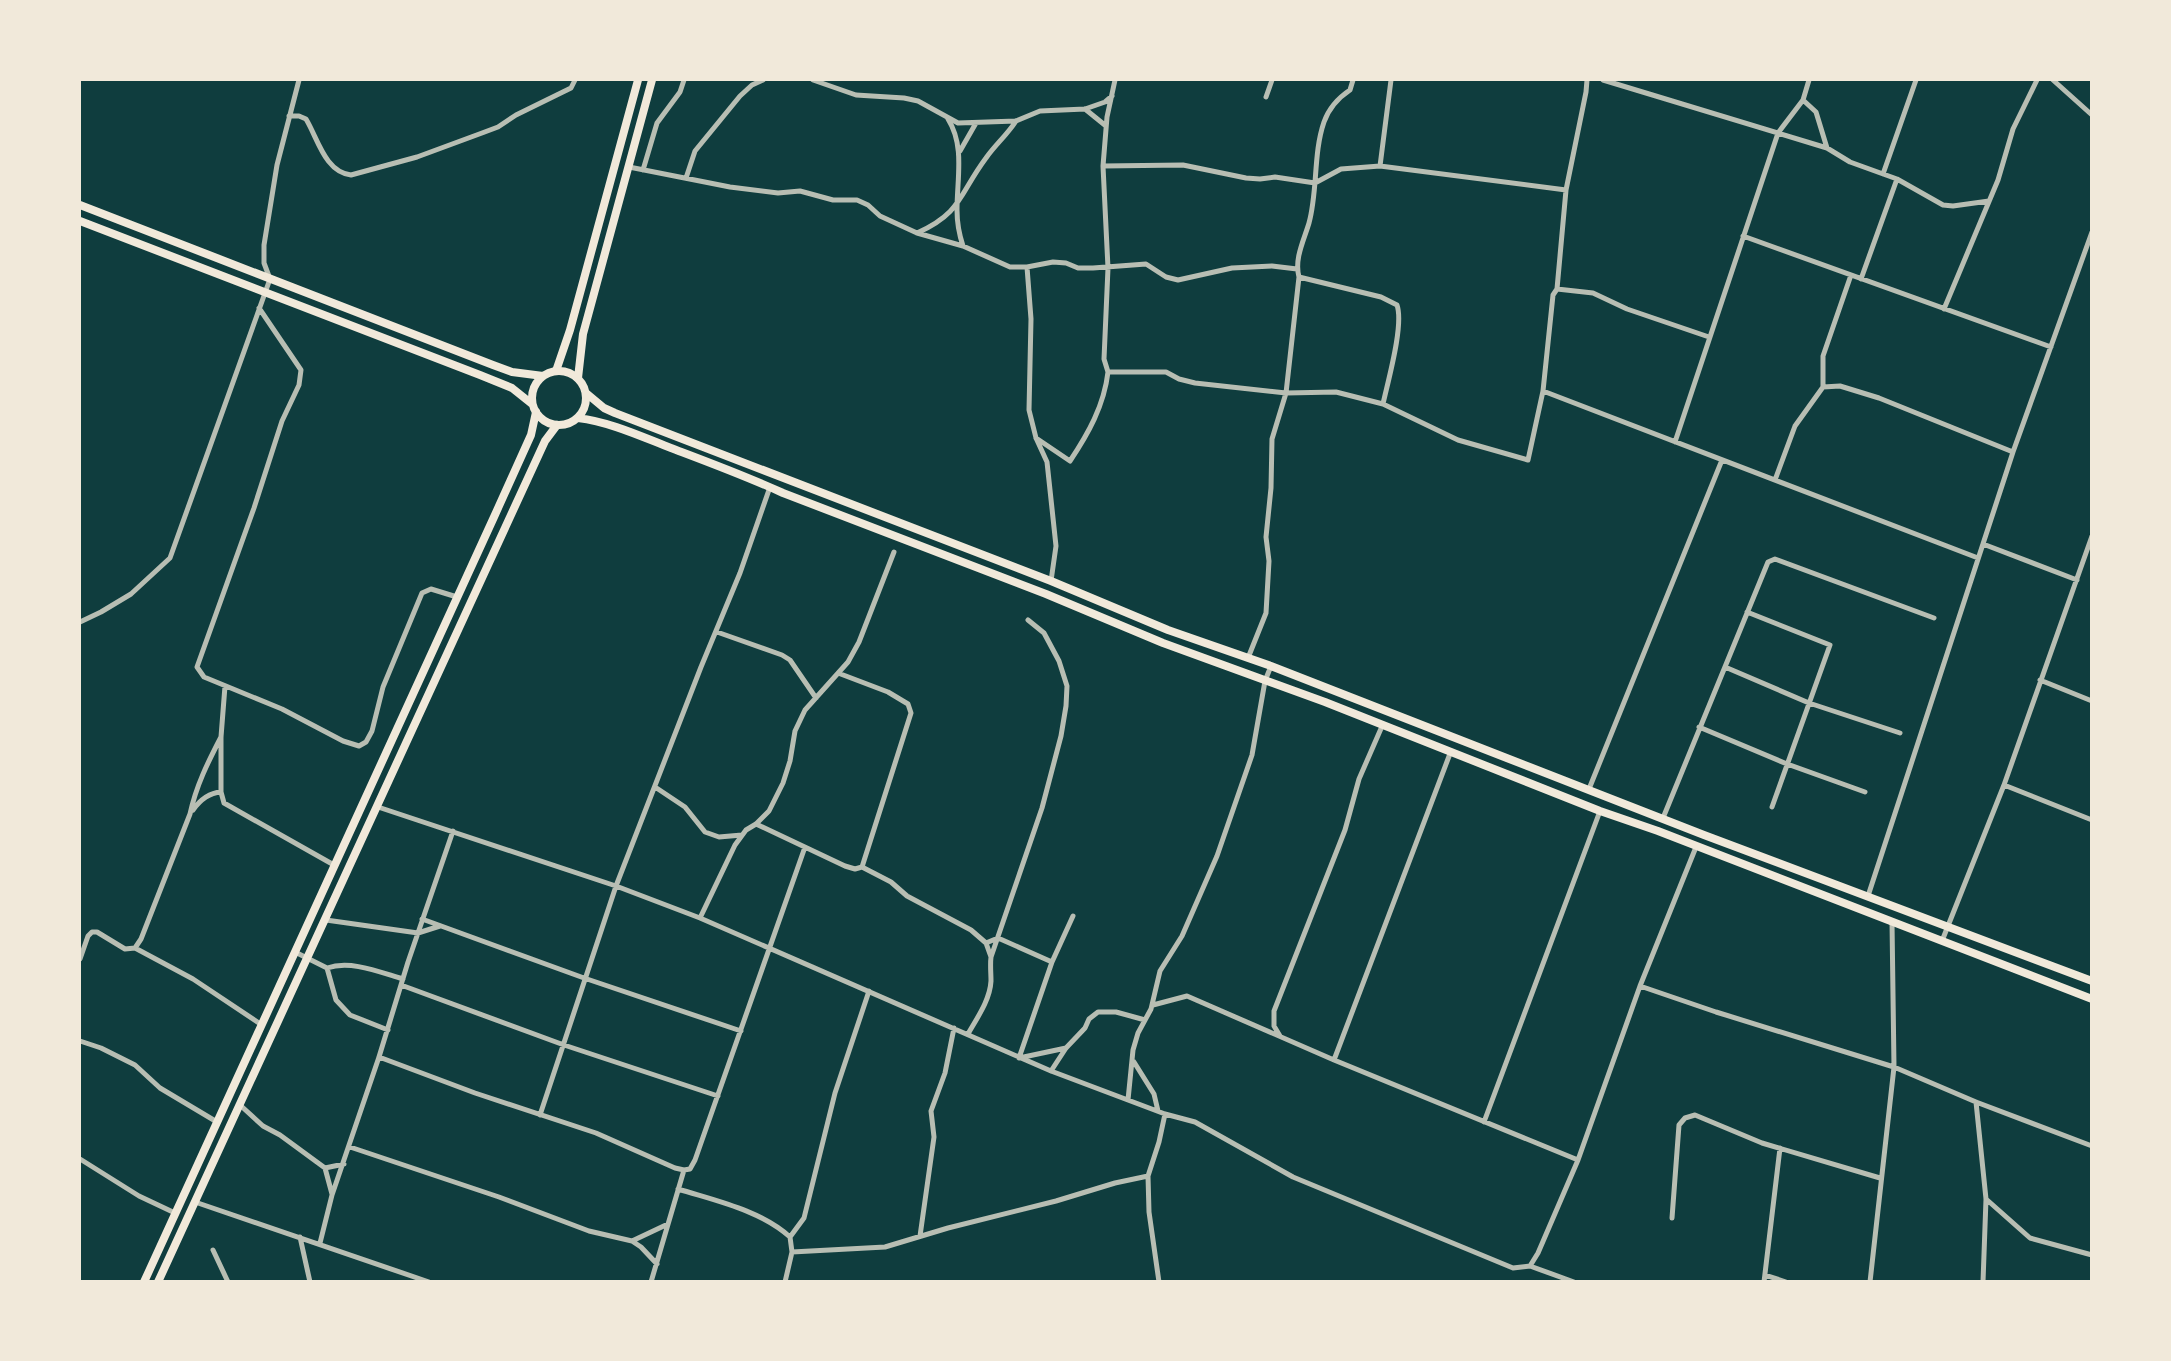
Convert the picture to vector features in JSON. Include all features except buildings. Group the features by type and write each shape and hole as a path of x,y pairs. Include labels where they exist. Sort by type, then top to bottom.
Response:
{"main road":[{"path":"556,371 570,330 638,80"},
{"path":"652,80 583,334 578,378 586,393 598,404 615,413 1051,581 1167,630 1271,666 2091,981"},
{"path":"80,205 493,365 512,372 543,376"},
{"path":"80,222 499,382 512,388 549,424 572,423 578,418 583,411 586,393"},
{"path":"144,1281 531,435 534,386 543,376 556,371 564,371 578,378"},
{"path":"578,418 597,420 1046,594 1163,643 1451,750 1600,811 1658,831 2091,999"},
{"path":"158,1281 545,441 557,425"},
{"path":"1765,874 1772,860"}],"street":[{"path":"80,622 131,594 170,558 270,279 264,263 264,245 277,165 299,80"},
{"path":"289,116 306,119 332,166 343,174 351,175 417,157 498,127 516,115 571,88 575,80"},
{"path":"643,170 657,123 680,92 684,80"},
{"path":"686,178 695,151 740,96 752,85 764,80"},
{"path":"813,80 856,95 918,101 958,123 1016,122 1040,111 1085,109 1105,102 1112,96"},
{"path":"1036,438 1070,461 1085,438 1107,388 1108,372 1104,359 1107,268 1103,166 1106,126 1115,80"},
{"path":"1266,97 1272,80"},
{"path":"1248,658 1266,613 1269,561 1266,537 1271,488 1272,439 1286,393 1299,277 1297,269 1313,204 1324,122 1339,97 1350,90 1353,80"},
{"path":"1380,165 1390,80"},
{"path":"1108,372 1166,372 1179,379 1195,383 1286,393 1336,392 1383,404 1458,440 1528,460 1543,391 1553,295 1557,289 1566,190 1587,80"},
{"path":"1603,80 1827,148 1850,162 1897,180 1943,205 1953,206 1989,201"},
{"path":"1675,442 1778,133 1803,100 1809,80"},
{"path":"1883,174 1916,80"},
{"path":"1944,309 1989,201 2013,129 2037,80"},
{"path":"2053,80 2091,115"},
{"path":"1803,100 1816,112 1827,148"},
{"path":"1085,109 1106,126"},
{"path":"947,117 955,132 960,151 957,205 958,229 963,246"},
{"path":"917,233 945,219 957,205 984,161 1016,122"},
{"path":"960,151 976,123"},
{"path":"1103,166 1183,165 1246,178 1275,177 1315,183 1341,169 1380,165 1566,190"},
{"path":"629,167 730,188 778,193 800,191 832,200 857,200 880,216 917,233 963,246 1010,267 1027,267 1053,262 1066,263 1078,268 1146,264 1167,277 1178,280 1232,268 1272,266 1297,269"},
{"path":"1861,279 1897,180"},
{"path":"1868,896 2013,452 2091,232"},
{"path":"1743,236 2051,347"},
{"path":"1027,267 1031,319 1029,410 1036,438 1047,462 1056,538 1051,581"},
{"path":"1774,480 1795,426 1823,387 1823,356 1851,275"},
{"path":"1299,277 1382,297 1397,305 1398,329 1383,404"},
{"path":"1557,289 1593,293 1627,309 1709,337"},
{"path":"259,308 301,370 299,386 282,422 197,667 204,677 282,709 343,741 359,746 366,742 372,731 383,687 422,593 431,589 457,597"},
{"path":"1823,387 1840,386 1880,398 2013,452"},
{"path":"1543,391 1978,558"},
{"path":"1589,789 1722,460"},
{"path":"540,1116 616,886 740,573 770,487"},
{"path":"1942,941 2004,785 2091,536"},
{"path":"1983,544 2077,580"},
{"path":"700,918 735,844 746,830 756,824 769,810 783,783 790,761 795,731 805,710 848,662 859,642 894,552"},
{"path":"1663,818 1768,562 1775,559 1934,618"},
{"path":"1747,612 1830,645 1772,807"},
{"path":"991,957 1042,808 1061,736 1066,706 1067,686 1059,661 1044,633 1028,620"},
{"path":"717,632 782,655 790,660 816,698"},
{"path":"1128,1100 1133,1050 1152,1005 1160,971 1182,936 1217,856 1252,755 1265,681 1271,666"},
{"path":"1725,667 1809,703 1899,734"},
{"path":"838,673 888,692 908,704 911,713 862,867"},
{"path":"2040,680 2091,701"},
{"path":"225,686 221,737 221,792 224,803 334,865"},
{"path":"1280,1036 1274,1026 1274,1011 1345,830 1359,779 1383,724"},
{"path":"1699,727 1786,764 1865,792"},
{"path":"135,948 148,926 190,814 204,769 221,737"},
{"path":"1334,1060 1451,750"},
{"path":"2004,785 2091,820"},
{"path":"655,787 686,807 705,832 719,837 742,835"},
{"path":"190,814 205,797 221,792"},
{"path":"378,807 616,886 700,918 1019,1058 1165,1114 1195,1122 1293,1177 1513,1268 1530,1266 1574,1281"},
{"path":"1484,1122 1600,811"},
{"path":"756,824 845,866 855,869 862,867 891,882 907,896 954,920 986,943 991,957 991,981 981,1012 968,1034"},
{"path":"320,1243 332,1196 380,1057 422,920 453,831"},
{"path":"380,1057 540,1116 596,1133 658,1161 684,1170 690,1169 718,1096 805,847"},
{"path":"1530,1266 1538,1253 1578,1160 1640,986 1696,847"},
{"path":"1019,1058 1052,962 1073,916"},
{"path":"326,920 418,933 441,926"},
{"path":"422,920 741,1031"},
{"path":"1870,1281 1894,1067 1892,922"},
{"path":"80,959 88,936 92,932 97,932 125,949 135,948 193,978 262,1025"},
{"path":"986,943 998,938 1052,962"},
{"path":"295,952 327,968 338,964 349,965 402,982 564,1045 718,1096"},
{"path":"327,968 336,1000 350,1015 388,1030"},
{"path":"1640,986 1894,1067 1976,1102 2091,1146"},
{"path":"790,1238 804,1218 835,1093 869,991"},
{"path":"1152,1005 1187,996 1334,1060 1578,1160"},
{"path":"1051,1071 1066,1048 1085,1028 1089,1019 1098,1012 1116,1012 1145,1020"},
{"path":"920,1236 934,1137 931,1111 945,1073 954,1028"},
{"path":"80,1041 135,1065 160,1088 217,1122"},
{"path":"1019,1058 1066,1048"},
{"path":"1132,1060 1154,1094 1158,1111"},
{"path":"1976,1102 1986,1199 1983,1281"},
{"path":"240,1105 263,1126 280,1135 325,1168 332,1196"},
{"path":"1159,1281 1149,1212 1148,1176 1165,1114"},
{"path":"1672,1218 1679,1125 1685,1118 1695,1115 1762,1143 1880,1178"},
{"path":"350,1147 499,1197 589,1231 632,1241 657,1264"},
{"path":"1780,1148 1764,1278 1786,1281"},
{"path":"80,1159 139,1196 175,1214"},
{"path":"325,1168 344,1164"},
{"path":"651,1281 684,1170"},
{"path":"792,1252 885,1246 1148,1176"},
{"path":"678,1189 741,1208 781,1229 790,1238 792,1252 785,1281"},
{"path":"1986,1199 2030,1238 2091,1255"},
{"path":"195,1202 429,1281"},
{"path":"632,1241 668,1224"},
{"path":"300,1237 310,1281"},
{"path":"213,1250 228,1281"}]}
